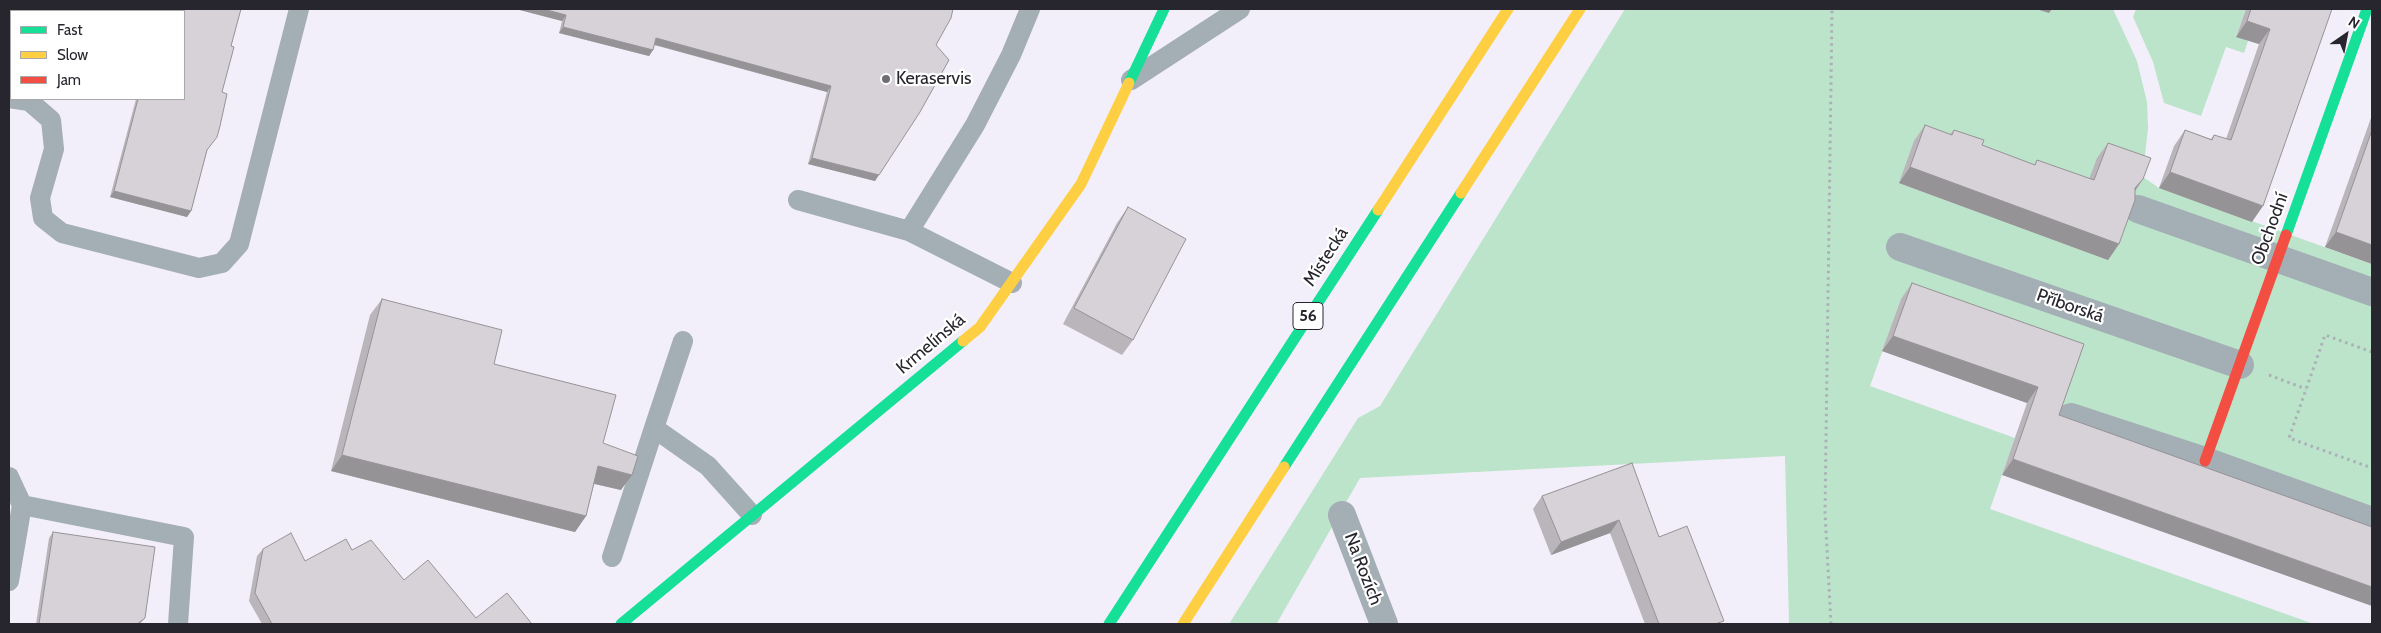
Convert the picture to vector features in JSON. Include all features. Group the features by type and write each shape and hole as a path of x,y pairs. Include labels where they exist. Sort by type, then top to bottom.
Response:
{"main road":[{"name":"Krmelínská","path":"621,624 980,327 1081,184 1164,9"},
{"name":"Místecká","path":"1109,624 1508,9"},
{"path":"1183,624 1580,9"},
{"name":"Obchodní","path":"2205,461 2367,9"}],"street":[{"path":"2138,208 2372,292"},
{"name":"Příborská","path":"1900,247 2240,365"},
{"path":"2070,417 2205,461 2372,521"},
{"name":"Na Rozích","path":"1342,515 1384,624"}],"lane":[{"path":"22,100 29,101 51,120 54,149 40,198 43,218 62,233 198,268 222,263 239,244 299,9"},
{"path":"909,231 975,125 1011,55 1030,9"},
{"path":"1131,80 1240,9"},
{"path":"798,200 909,231 1012,283"},
{"path":"612,557 683,341"},
{"path":"654,428 708,466 752,515"},
{"path":"9,477 22,505 9,581"},
{"path":"22,505 184,537 178,624"}],"path":[{"path":"1831,624 1825,512 1832,9"},
{"path":"2372,352 2325,335 2289,438 2372,468"},
{"path":"2240,365 2306,389"}],"green space":[{"path":"1625,9 2113,9 2137,61 2147,102 2148,128 2145,155 2139,174 2159,188 2372,264 2372,546 2048,431 2073,360 1901,299 1870,386 2015,438 1990,509 2314,624 1789,624 1785,456 1360,478 1277,623 1280,624 1229,624 1358,418 1380,406"},
{"path":"2136,9 2246,9 2236,36 2248,41 2244,53 2226,47 2201,116 2164,103 2153,62 2133,17"}],"building":[{"path":"241,9 231,46 234,47 222,92 227,94 220,126 217,137 207,150 191,211 114,191 138,100 185,100 185,10 58,10"},
{"path":"543,9 953,9 951,18 936,45 949,60 920,112 879,175 812,158 831,86 656,38 653,50 563,27 566,15"},
{"path":"2251,9 2332,9 2263,206 2170,172 2185,130 2212,140 2214,135 2231,140 2270,29 2247,21"},
{"path":"1925,125 1952,135 1954,130 1984,140 1982,145 2035,165 2037,160 2094,180 2108,143 2151,158 2143,179 2135,188 2135,200 2119,244 1910,167"},
{"path":"2372,130 2372,245 2336,232"},
{"path":"1128,207 1186,239 1133,340 1074,308"},
{"path":"1912,283 2084,344 2059,415 2372,527 2372,587 2013,459 2038,387 1893,336"},
{"path":"382,299 502,330 494,364 616,395 603,443 638,456 632,475 598,466 586,516 342,455"},
{"path":"1632,463 1659,537 1687,526 1724,621 1715,624 1659,624 1619,520 1561,542 1542,496"},
{"path":"53,532 155,547 145,618 137,624 39,624"},
{"path":"291,533 305,561 346,539 352,550 371,540 404,580 428,560 476,618 507,593 532,624 272,624 255,593 263,549"}],"traffic: fast":[{"path":"1129,83 1164,9"},
{"path":"2286,235 2367,9"},
{"path":"1284,467 1461,193"},
{"path":"1109,624 1378,210"},
{"path":"621,624 963,341"}],"traffic: slow":[{"path":"1378,210 1508,9"},
{"path":"1461,193 1580,9"},
{"path":"963,341 980,327 1081,184 1129,83"},
{"path":"1183,624 1284,467"}],"traffic: jam":[{"path":"2205,461 2286,235"}],"place":[{"name":"Keraservis","path":"886,79"}]}
